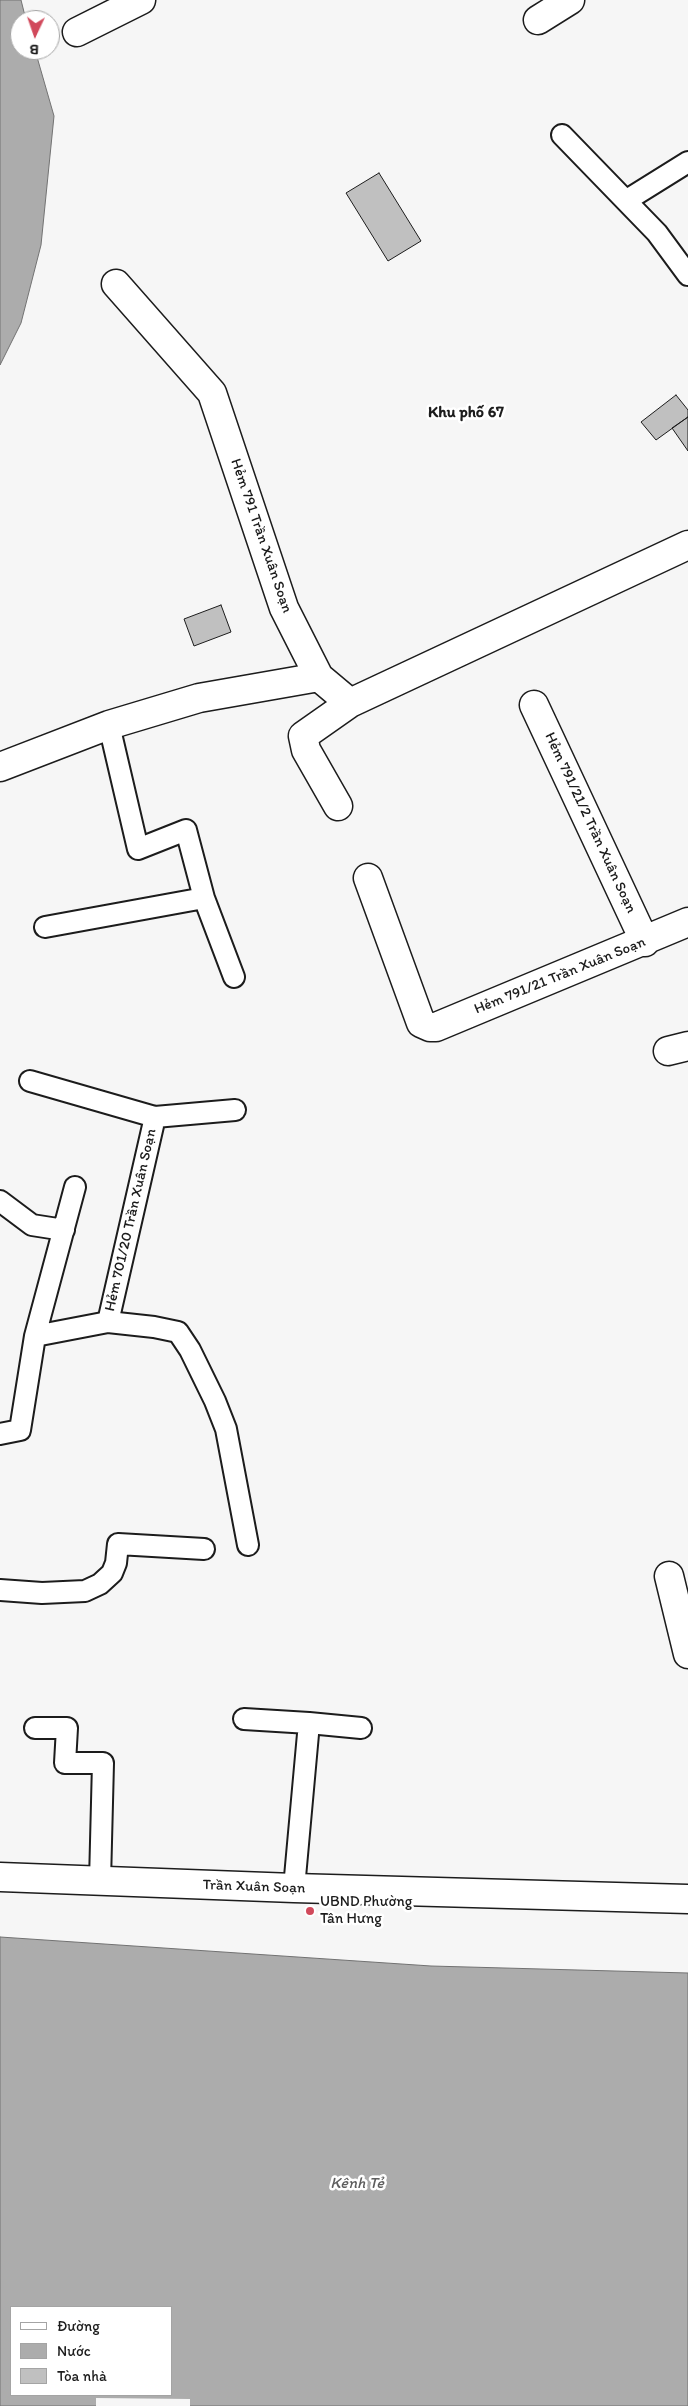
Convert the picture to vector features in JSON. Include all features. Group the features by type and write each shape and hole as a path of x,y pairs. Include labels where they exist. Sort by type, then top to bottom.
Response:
{"street":[{"path":"77,32 141,0"},
{"path":"538,20 570,0"},
{"name":"Hẻm 791 Trần Xuân Soạn","path":"116,284 212,393 284,608 319,677 350,703"},
{"path":"338,806 306,750 303,736 350,703 688,545"},
{"path":"0,767 109,724 199,698 319,677"},
{"name":"Hẻm 791/21/2 Trần Xuân Soạn","path":"534,705 645,942"},
{"name":"Hẻm 791/21 Trần Xuân Soạn","path":"368,878 421,1023 430,1027 436,1027 645,942 688,922"},
{"path":"669,1576 688,1654"},
{"name":"Trần Xuân Soạn","path":"0,1877 294,1888 688,1899"}],"lane":[{"path":"562,134 607,183 627,200 657,234 688,274"},
{"path":"627,200 688,162"},
{"path":"109,724 138,849 186,830 204,898 234,977"},
{"path":"45,927 204,898"},
{"path":"30,1081 155,1117 235,1110"},
{"name":"Hẻm 701/20 Trần Xuân Soạn","path":"108,1322 155,1117"},
{"path":"0,1434 20,1430 35,1336 76,1187"},
{"path":"0,1201 32,1224 64,1230"},
{"path":"35,1336 108,1322 154,1327 178,1332 190,1350 215,1401 226,1429 248,1545"},
{"path":"0,1590 42,1593 85,1591 100,1584 112,1573 116,1563 118,1544 204,1549"},
{"path":"244,1719 362,1728"},
{"path":"294,1888 308,1723"},
{"path":"35,1728 67,1728 65,1763 103,1763 100,1881"}],"water":[{"path":"0,0 21,0 24,10 10,10 10,60 38,60 54,116 41,245 21,323 0,365"},
{"name":"Kênh Tẻ","path":"0,1937 431,1966 688,1973 688,2406 0,2406"}],"pier":[{"path":"96,2398 190,2399 190,2406 96,2406"}],"building":[{"path":"379,173 421,241 388,261 346,193"},
{"path":"676,395 688,410 688,417 656,440 641,422"},
{"path":"688,417 688,451 672,428"},
{"path":"221,605 231,632 194,646 184,619"}],"place":[{"name":"UBND Phường Tân Hưng","path":"310,1911"}],"district":[{"name":"Khu phố 67","path":"466,413"}]}
